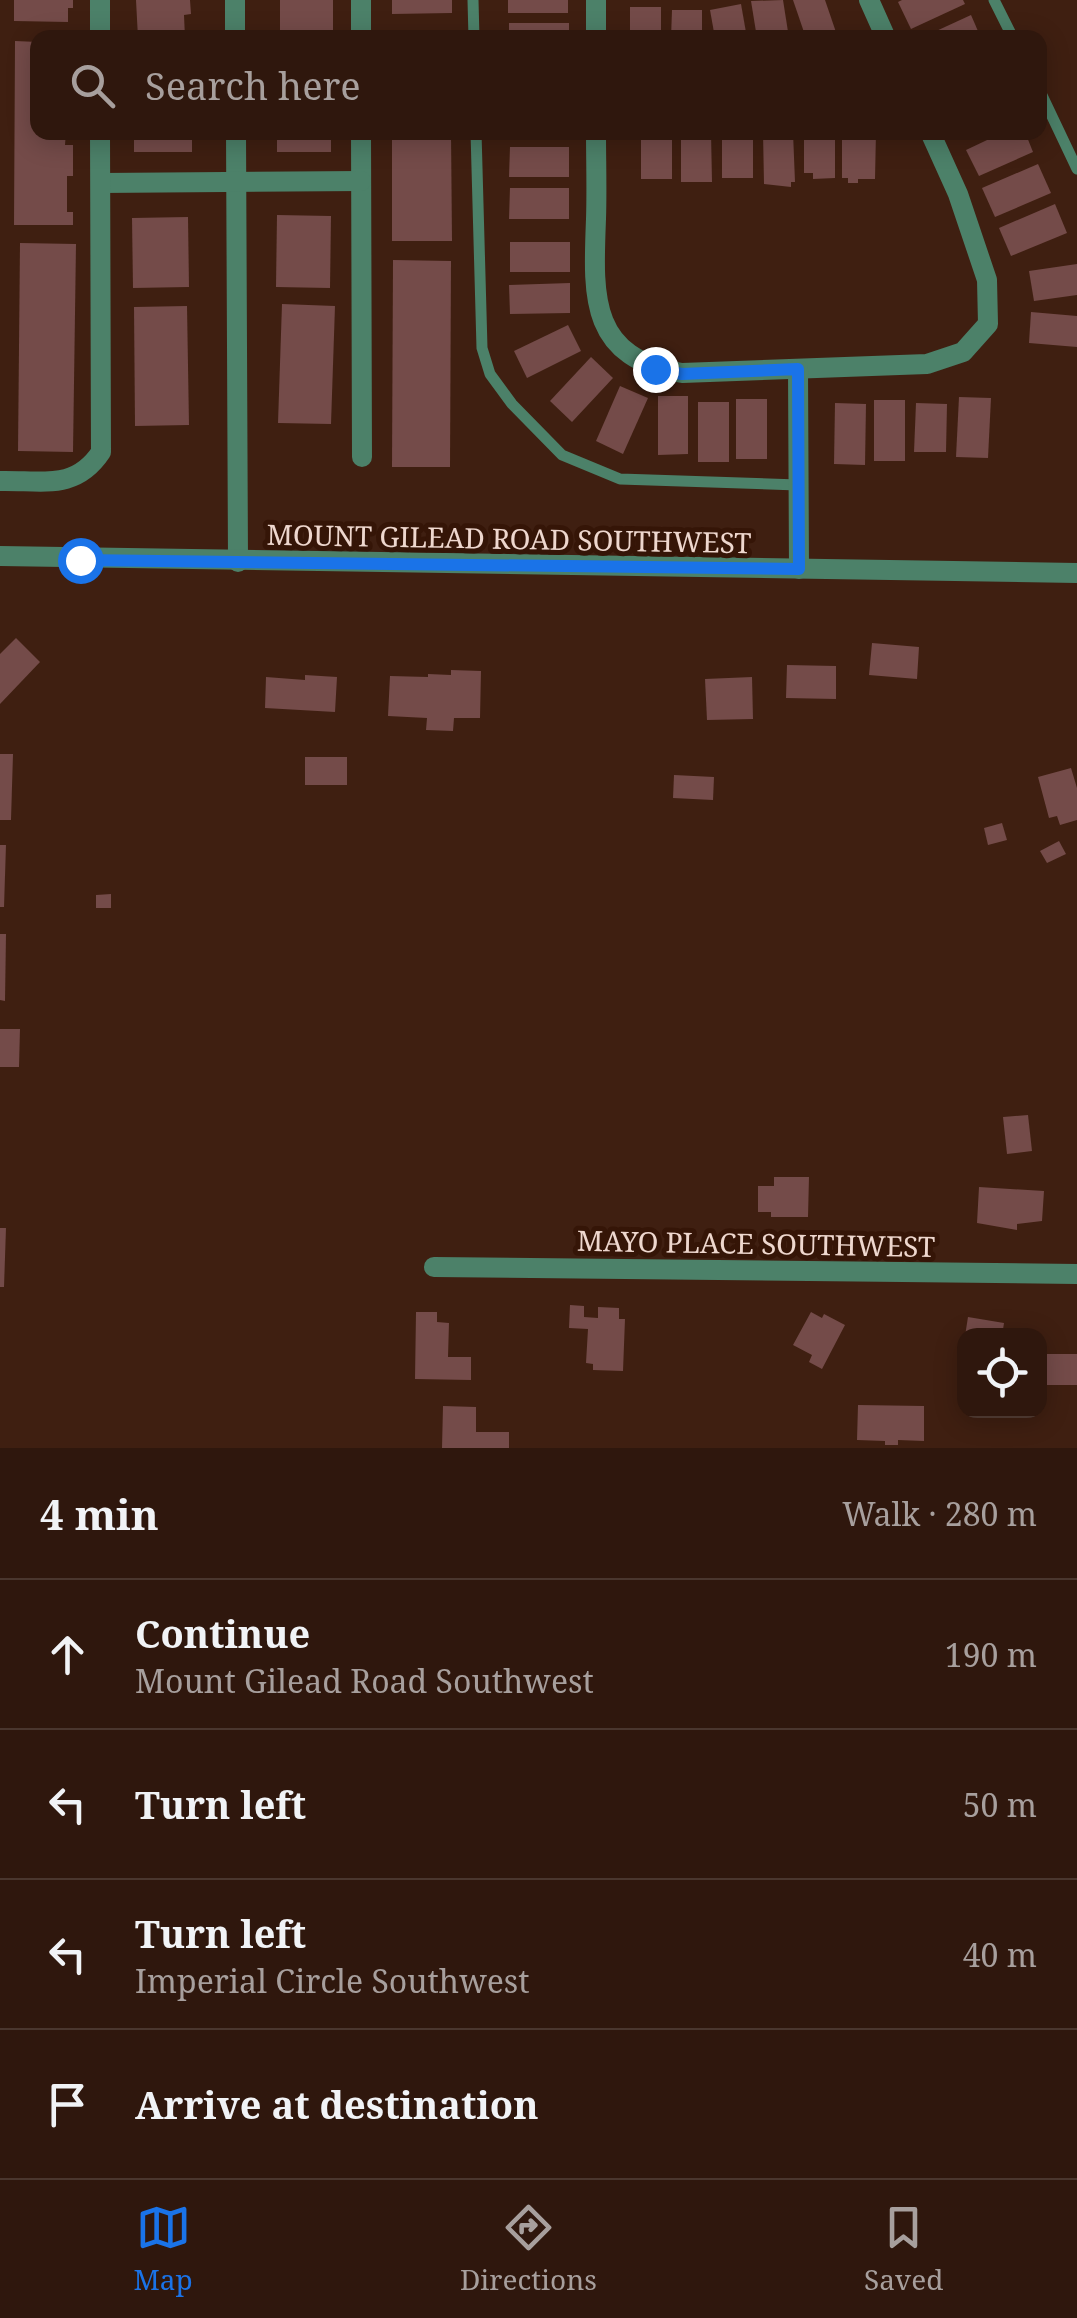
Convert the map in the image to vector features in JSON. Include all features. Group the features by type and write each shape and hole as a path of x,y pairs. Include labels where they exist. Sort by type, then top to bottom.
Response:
{"street":[{"path":"100,0 100,30"},
{"path":"235,0 235,30"},
{"path":"361,0 361,30"},
{"path":"596,0 596,30"},
{"path":"869,0 882,30"},
{"path":"0,481 72,479 90,469 101,452 100,140"},
{"path":"236,140 238,562"},
{"path":"361,140 362,457"},
{"path":"596,140 593,279 610,336 623,352 655,369 682,374 927,364 963,352 988,324 987,280 958,194 934,140"},
{"path":"100,182 361,182"},
{"path":"798,369 799,569"},
{"name":"MOUNT GILEAD ROAD SOUTHWEST","path":"0,556 1077,573"},
{"name":"MAYO PLACE SOUTHWEST","path":"434,1267 1077,1274"}],"lane":[{"path":"473,0 474,30"},
{"path":"994,0 1009,30"},
{"path":"1047,106 1077,169"},
{"path":"476,140 482,348 490,374 512,404 562,455 620,479 798,486"}],"building":[{"path":"14,0 73,0 73,8 68,8 68,22 14,21"},
{"path":"136,0 190,0 191,14 184,15 185,30 138,30"},
{"path":"280,0 333,0 333,30 280,30"},
{"path":"392,0 452,0 452,13 392,14"},
{"path":"508,0 568,0 568,13 508,13"},
{"path":"783,0 788,30 756,30 751,1"},
{"path":"793,0 825,0 835,30 803,30"},
{"path":"963,0 965,4 911,29 898,2"},
{"path":"741,4 746,30 714,30 710,10"},
{"path":"630,7 661,7 661,30 630,30"},
{"path":"672,10 702,10 702,30 671,30"},
{"path":"971,15 978,30 938,30"},
{"path":"509,23 569,23 569,30 509,30"},
{"path":"15,41 30,42 30,140 65,140 65,145 73,145 73,176 67,176 67,212 73,212 73,225 14,225"},
{"path":"134,140 192,140 192,152 134,152"},
{"path":"277,140 331,140 331,152 277,152"},
{"path":"392,140 451,140 452,241 392,241"},
{"path":"641,140 672,140 672,179 641,179"},
{"path":"681,140 711,140 712,182 681,182"},
{"path":"722,140 753,140 753,178 722,178"},
{"path":"763,140 793,140 795,182 791,182 791,187 764,184"},
{"path":"804,140 835,140 835,178 813,179 813,173 804,173"},
{"path":"842,140 876,140 875,179 848,183 848,178 842,178"},
{"path":"987,140 1028,140 1033,152 979,176 966,150"},
{"path":"510,147 569,147 569,177 509,177"},
{"path":"1038,164 1051,193 995,217 982,188"},
{"path":"510,188 569,188 569,219 509,219"},
{"path":"1055,204 1067,233 1011,256 999,228"},
{"path":"277,215 331,216 330,288 276,287"},
{"path":"188,217 189,287 133,288 132,218"},
{"path":"510,242 570,242 570,272 510,272"},
{"path":"20,243 76,244 73,452 18,451"},
{"path":"393,260 451,261 450,467 392,467"},
{"path":"1077,264 1077,295 1034,301 1029,271"},
{"path":"570,283 570,313 510,314 509,285"},
{"path":"282,304 335,306 331,424 278,423"},
{"path":"187,306 189,425 135,426 134,307"},
{"path":"1031,312 1077,316 1077,347 1029,343"},
{"path":"568,325 581,351 527,378 514,351"},
{"path":"591,357 613,378 572,422 550,401"},
{"path":"620,386 648,398 623,454 596,441"},
{"path":"658,396 688,396 688,454 658,455"},
{"path":"959,397 991,398 988,458 956,457"},
{"path":"736,399 767,399 767,459 736,459"},
{"path":"874,400 905,400 905,461 874,461"},
{"path":"698,402 729,402 729,462 698,462"},
{"path":"835,403 866,404 865,465 834,464"},
{"path":"916,403 947,404 946,452 914,452"},
{"path":"16,638 40,662 0,704 0,654"},
{"path":"872,643 919,647 917,679 869,675"},
{"path":"787,665 836,666 836,699 786,698"},
{"path":"451,670 481,671 480,718 454,718 453,731 426,730 427,718 388,716 390,676 451,675"},
{"path":"305,675 337,677 335,712 265,708 266,677 305,680"},
{"path":"752,677 753,719 707,720 705,679"},
{"path":"0,754 13,754 11,820 0,820"},
{"path":"305,757 347,757 347,785 305,785"},
{"path":"1071,768 1077,788 1077,820 1060,825 1057,816 1049,818 1038,777"},
{"path":"674,775 714,777 713,800 673,798"},
{"path":"1002,823 1007,840 988,845 984,828"},
{"path":"1059,841 1066,854 1047,863 1040,851"},
{"path":"0,845 6,845 4,907 0,907"},
{"path":"111,894 111,908 96,908 96,895"},
{"path":"0,934 6,934 5,1001 0,1000"},
{"path":"0,1029 20,1029 19,1067 0,1067"},
{"path":"1028,1115 1032,1151 1007,1154 1003,1117"},
{"path":"774,1177 809,1177 808,1217 771,1217 771,1212 758,1212 758,1186 774,1186"},
{"path":"979,1187 1044,1191 1042,1221 1017,1224 1017,1230 977,1223"},
{"path":"0,1228 6,1228 4,1287 0,1287"},
{"path":"570,1305 584,1306 584,1317 598,1318 598,1307 619,1308 619,1319 625,1319 623,1371 593,1370 593,1364 586,1363 588,1329 569,1328"},
{"path":"416,1312 437,1312 437,1322 449,1323 448,1357 471,1357 471,1380 415,1379"},
{"path":"811,1312 845,1325 822,1369 809,1362 812,1355 793,1345"},
{"path":"968,1317 1004,1323 1003,1328 966,1328"},
{"path":"1047,1354 1077,1354 1077,1385 1047,1385"},
{"path":"858,1405 924,1406 924,1441 898,1440 898,1445 885,1445 885,1441 857,1440"},
{"path":"443,1406 476,1407 476,1432 509,1432 509,1448 442,1448"}],"route":[{"path":"80,560 799,569 798,369 682,374 655,369"}]}
